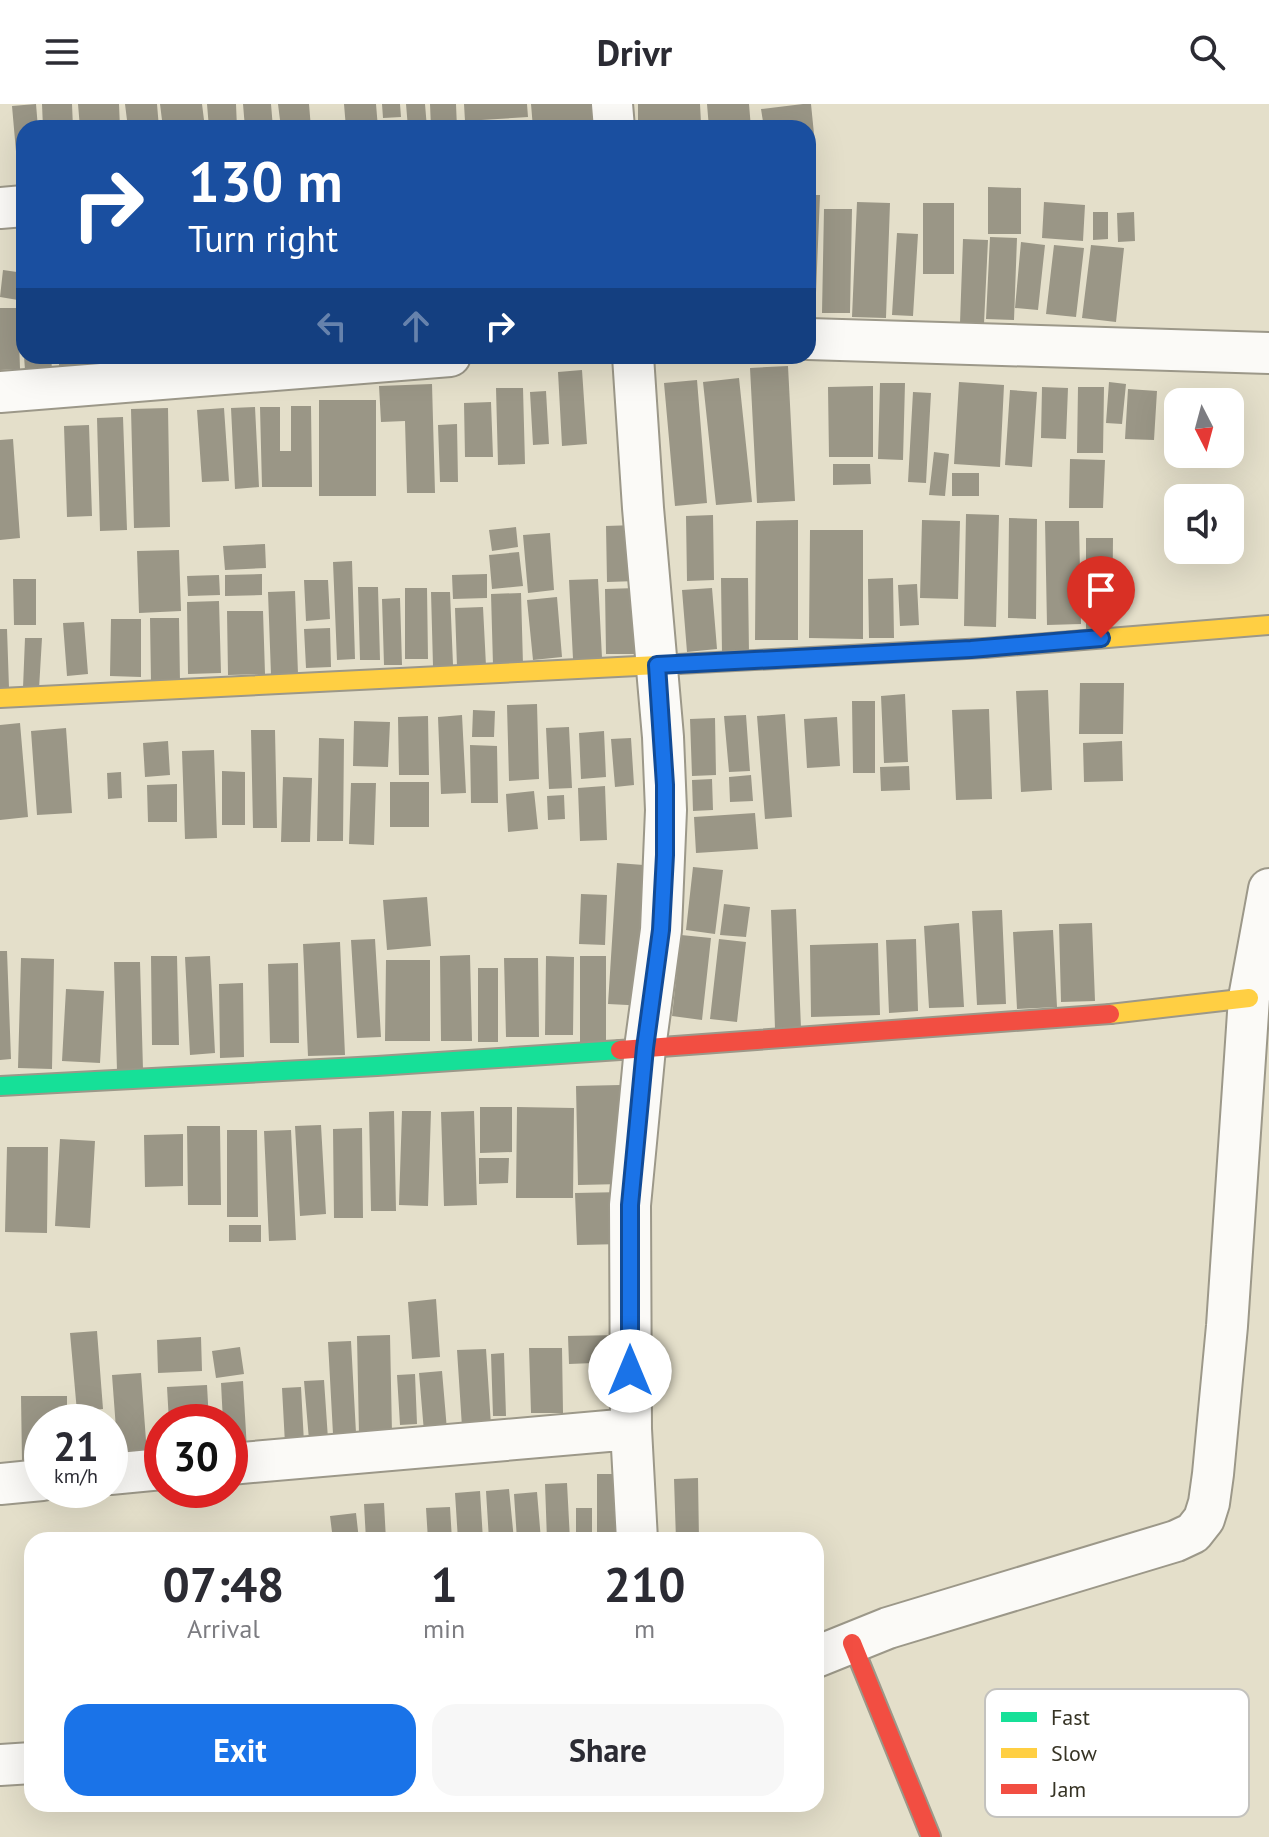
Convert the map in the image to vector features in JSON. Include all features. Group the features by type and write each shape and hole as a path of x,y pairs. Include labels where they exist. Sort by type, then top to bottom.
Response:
{"street":[{"path":"816,339 1269,353"},
{"path":"0,392 350,364"},
{"path":"634,364 665,795 661,930 645,1048 630,1205 631,1429 637,1532"},
{"path":"0,698 971,649 1269,625"},
{"path":"931,1837 834,1650 888,1628 1176,1541 1193,1533 1204,1519 1213,1474 1227,1326 1249,998 1269,889"},
{"path":"0,1086 377,1066 1085,1017 1249,998"},
{"path":"248,1462 631,1429"},
{"path":"0,1484 24,1482"},
{"path":"0,1765 24,1764"}],"building":[{"path":"36,104 37,120 16,120 16,152 12,106"},
{"path":"42,104 72,104 73,120 43,120"},
{"path":"78,104 119,104 120,120 79,120"},
{"path":"125,104 157,104 158,120 127,120"},
{"path":"160,104 202,104 204,120 162,120"},
{"path":"207,104 236,104 237,120 208,120"},
{"path":"243,104 271,104 272,120 244,120"},
{"path":"278,104 309,104 310,120 280,120"},
{"path":"344,104 376,104 377,120 345,120"},
{"path":"382,104 400,104 401,117 383,118"},
{"path":"406,104 425,104 426,120 407,120"},
{"path":"430,104 456,104 457,120 431,120"},
{"path":"464,104 527,104 528,117 465,120"},
{"path":"531,104 606,104 607,120 532,120"},
{"path":"638,104 700,104 701,120 638,120"},
{"path":"707,104 749,104 750,120 708,120"},
{"path":"811,104 813,120 763,120 761,109"},
{"path":"988,187 1021,188 1021,234 988,234"},
{"path":"816,195 820,195 816,293"},
{"path":"857,202 890,203 886,318 852,317"},
{"path":"1044,202 1085,205 1083,241 1042,238"},
{"path":"923,203 954,203 954,274 923,274"},
{"path":"824,209 852,209 850,313 822,313"},
{"path":"1093,212 1108,212 1108,239 1093,240"},
{"path":"1134,212 1135,241 1118,242 1117,213"},
{"path":"897,233 918,234 913,316 892,315"},
{"path":"990,237 1017,238 1014,320 986,319"},
{"path":"963,239 988,240 984,324 960,323"},
{"path":"1021,242 1045,245 1038,310 1015,308"},
{"path":"1054,245 1084,248 1076,317 1046,314"},
{"path":"1091,245 1124,248 1116,322 1082,318"},
{"path":"3,270 16,272 16,300 0,297"},
{"path":"0,308 16,308 16,364 20,364 20,369 0,370"},
{"path":"25,364 52,364 52,369 25,370"},
{"path":"59,364 89,364 89,367 59,368"},
{"path":"788,366 795,501 757,503 750,368"},
{"path":"582,370 587,444 562,446 558,372"},
{"path":"739,378 752,502 716,505 703,382"},
{"path":"697,380 707,503 675,506 664,383"},
{"path":"959,382 1004,385 1000,467 954,464"},
{"path":"1109,382 1126,384 1122,424 1106,423"},
{"path":"880,383 905,383 903,460 878,459"},
{"path":"432,384 435,493 407,493 405,421 381,422 379,386"},
{"path":"873,386 873,457 829,457 828,387"},
{"path":"1042,387 1068,388 1066,439 1041,438"},
{"path":"1078,387 1104,387 1103,453 1077,453"},
{"path":"496,388 523,388 525,464 498,465"},
{"path":"1128,389 1157,391 1154,440 1125,439"},
{"path":"1010,390 1037,392 1032,467 1005,465"},
{"path":"546,391 549,444 533,445 530,392"},
{"path":"913,392 931,393 926,483 908,482"},
{"path":"319,400 376,400 376,496 319,496"},
{"path":"491,402 493,457 465,457 464,403"},
{"path":"291,406 311,406 312,487 262,487 260,407 280,407 280,451 291,451"},
{"path":"255,407 259,487 235,489 231,408"},
{"path":"168,408 170,527 134,528 131,409"},
{"path":"224,408 229,481 202,482 197,410"},
{"path":"123,417 127,530 100,531 97,418"},
{"path":"457,424 458,482 440,482 438,425"},
{"path":"89,425 92,516 67,517 64,426"},
{"path":"13,439 20,538 0,540 0,440"},
{"path":"934,452 949,454 945,496 929,495"},
{"path":"1070,459 1105,460 1103,508 1069,508"},
{"path":"833,464 870,464 871,484 833,485"},
{"path":"952,473 979,473 979,496 952,496"},
{"path":"966,514 999,515 996,627 964,626"},
{"path":"713,515 714,580 687,581 686,516"},
{"path":"1009,518 1037,519 1036,619 1008,618"},
{"path":"798,520 798,640 755,640 756,521"},
{"path":"922,520 960,521 958,599 920,598"},
{"path":"1045,521 1079,521 1081,624 1047,625"},
{"path":"635,525 637,581 607,582 606,526"},
{"path":"516,527 518,547 492,551 489,530"},
{"path":"810,530 863,530 863,639 809,638"},
{"path":"550,533 554,590 528,593 523,535"},
{"path":"1086,538 1113,538 1112,634 1086,633"},
{"path":"265,544 266,568 225,570 223,546"},
{"path":"179,550 181,611 139,613 137,551"},
{"path":"519,552 523,586 492,589 489,555"},
{"path":"352,561 355,659 337,660 333,562"},
{"path":"262,574 262,595 225,596 225,575"},
{"path":"487,574 487,598 453,599 452,575"},
{"path":"219,575 220,595 188,596 187,576"},
{"path":"721,578 748,578 749,654 722,654"},
{"path":"893,578 894,638 869,638 868,579"},
{"path":"13,579 36,579 36,625 14,625"},
{"path":"598,579 602,658 573,659 569,580"},
{"path":"304,580 328,580 330,619 306,621"},
{"path":"917,584 919,625 900,626 898,585"},
{"path":"358,587 378,587 380,660 360,660"},
{"path":"405,588 427,588 428,659 405,659"},
{"path":"637,588 639,654 606,654 605,589"},
{"path":"712,588 717,649 687,652 682,590"},
{"path":"295,591 298,674 271,675 268,592"},
{"path":"431,592 450,592 453,665 433,666"},
{"path":"521,593 523,665 493,665 491,594"},
{"path":"557,597 562,657 533,660 527,600"},
{"path":"400,598 402,665 384,665 382,599"},
{"path":"219,601 221,673 188,674 187,602"},
{"path":"483,607 486,666 457,667 455,608"},
{"path":"227,611 263,611 265,674 228,675"},
{"path":"150,618 179,618 180,683 151,683"},
{"path":"111,619 141,619 141,677 110,676"},
{"path":"84,622 88,674 67,676 63,623"},
{"path":"330,628 331,667 306,668 304,629"},
{"path":"0,629 7,629 9,688 0,688"},
{"path":"25,638 42,638 39,689 23,688"},
{"path":"1080,683 1124,683 1123,734 1079,734"},
{"path":"1048,690 1052,790 1021,792 1016,691"},
{"path":"905,694 908,762 884,763 881,696"},
{"path":"852,701 875,701 875,773 853,773"},
{"path":"537,704 539,779 509,781 507,705"},
{"path":"989,709 992,799 956,800 952,710"},
{"path":"473,710 495,711 494,737 472,737"},
{"path":"785,714 792,817 765,819 757,716"},
{"path":"462,715 466,793 441,794 438,717"},
{"path":"746,715 750,771 729,772 724,716"},
{"path":"428,716 429,775 399,775 398,717"},
{"path":"837,717 840,766 807,768 804,719"},
{"path":"715,718 716,775 692,776 690,719"},
{"path":"354,721 390,722 388,767 353,766"},
{"path":"20,723 28,817 0,820 0,725"},
{"path":"569,727 572,788 549,789 546,728"},
{"path":"66,728 72,813 37,815 31,731"},
{"path":"251,730 275,730 277,828 253,828"},
{"path":"604,731 606,777 581,779 579,733"},
{"path":"319,738 344,739 343,841 317,841"},
{"path":"631,738 634,785 615,787 611,739"},
{"path":"168,741 170,775 145,777 143,743"},
{"path":"1122,741 1123,781 1084,782 1083,743"},
{"path":"470,745 497,746 498,803 471,803"},
{"path":"214,750 217,838 185,839 182,751"},
{"path":"909,766 910,790 881,791 880,767"},
{"path":"222,771 245,772 245,825 222,825"},
{"path":"121,772 122,798 108,799 107,773"},
{"path":"751,775 753,801 730,802 729,777"},
{"path":"283,777 312,778 310,842 281,842"},
{"path":"712,779 713,810 693,811 692,780"},
{"path":"390,782 429,782 429,827 390,827"},
{"path":"351,783 376,783 374,845 349,844"},
{"path":"177,784 177,822 148,822 147,785"},
{"path":"605,786 607,840 580,841 578,788"},
{"path":"534,791 538,829 508,832 506,794"},
{"path":"564,795 565,819 548,820 547,796"},
{"path":"755,813 758,849 696,853 694,817"},
{"path":"617,863 657,866 647,1006 608,1004"},
{"path":"693,867 723,870 715,934 686,930"},
{"path":"581,894 607,895 605,945 579,944"},
{"path":"427,897 431,946 387,950 383,900"},
{"path":"724,904 750,907 746,937 720,935"},
{"path":"796,909 801,1028 775,1029 771,910"},
{"path":"1002,910 1006,1004 977,1005 972,911"},
{"path":"959,923 964,1007 929,1008 924,926"},
{"path":"1092,923 1095,1001 1061,1002 1059,924"},
{"path":"1053,930 1057,1007 1017,1009 1013,932"},
{"path":"681,935 711,938 702,1020 672,1016"},
{"path":"375,939 381,1037 357,1038 351,940"},
{"path":"719,939 746,942 737,1022 710,1019"},
{"path":"916,939 918,1011 889,1013 886,940"},
{"path":"340,942 345,1055 308,1056 303,944"},
{"path":"878,943 880,1015 811,1017 810,945"},
{"path":"0,951 7,951 11,1059 0,1060"},
{"path":"470,955 472,1041 441,1041 440,956"},
{"path":"151,956 177,956 179,1045 152,1045"},
{"path":"210,956 215,1053 190,1055 185,957"},
{"path":"546,956 574,957 573,1035 545,1035"},
{"path":"580,956 606,956 606,1048 580,1048"},
{"path":"21,958 54,959 52,1069 18,1068"},
{"path":"504,958 538,958 539,1037 506,1037"},
{"path":"386,960 430,960 430,1041 385,1041"},
{"path":"114,962 140,962 143,1070 117,1071"},
{"path":"298,963 299,1043 270,1043 268,964"},
{"path":"478,968 498,968 498,1042 478,1042"},
{"path":"243,983 244,1057 220,1058 219,984"},
{"path":"66,989 104,991 100,1063 62,1061"},
{"path":"620,1085 622,1184 578,1185 576,1086"},
{"path":"480,1107 512,1107 512,1152 480,1153"},
{"path":"517,1107 574,1108 573,1198 516,1198"},
{"path":"394,1111 396,1211 371,1211 369,1112"},
{"path":"402,1111 431,1111 428,1206 399,1205"},
{"path":"474,1111 477,1205 444,1206 441,1112"},
{"path":"321,1125 326,1214 300,1216 295,1126"},
{"path":"187,1126 220,1126 221,1205 188,1205"},
{"path":"362,1128 363,1218 334,1218 333,1129"},
{"path":"227,1130 257,1130 258,1217 227,1217"},
{"path":"291,1130 296,1240 269,1241 264,1131"},
{"path":"183,1134 183,1186 145,1187 144,1135"},
{"path":"60,1139 95,1141 90,1228 55,1226"},
{"path":"7,1147 48,1147 47,1233 5,1232"},
{"path":"479,1158 509,1158 508,1183 479,1184"},
{"path":"623,1192 623,1244 577,1245 575,1193"},
{"path":"229,1225 261,1225 261,1242 229,1242"},
{"path":"436,1299 440,1357 412,1359 408,1302"},
{"path":"97,1331 103,1404 76,1404 70,1333"},
{"path":"390,1335 392,1434 359,1435 357,1336"},
{"path":"618,1335 619,1362 569,1364 568,1336"},
{"path":"201,1337 202,1371 158,1373 157,1340"},
{"path":"351,1341 356,1433 333,1434 328,1342"},
{"path":"240,1347 244,1374 216,1378 212,1351"},
{"path":"529,1348 562,1348 563,1413 531,1413"},
{"path":"486,1349 491,1425 462,1427 457,1350"},
{"path":"504,1353 506,1416 493,1416 491,1354"},
{"path":"442,1371 447,1430 424,1432 419,1373"},
{"path":"141,1373 144,1454 128,1455 128,1404 114,1404 112,1375"},
{"path":"415,1374 417,1424 400,1425 397,1375"},
{"path":"324,1380 328,1439 309,1440 304,1381"},
{"path":"243,1381 244,1404 222,1404 221,1383"},
{"path":"207,1385 208,1404 168,1404 167,1387"},
{"path":"301,1387 304,1443 285,1444 282,1388"},
{"path":"21,1396 67,1396 67,1404 24,1404 22,1462"},
{"path":"597,1474 624,1474 623,1532 597,1532"},
{"path":"698,1478 699,1532 676,1532 674,1479"},
{"path":"567,1483 570,1532 547,1532 545,1484"},
{"path":"509,1489 513,1532 489,1532 486,1491"},
{"path":"480,1491 483,1532 457,1532 455,1493"},
{"path":"537,1492 540,1532 516,1532 514,1494"},
{"path":"384,1503 386,1532 366,1532 364,1504"},
{"path":"450,1507 452,1532 428,1532 426,1508"},
{"path":"576,1508 592,1508 592,1532 576,1532"},
{"path":"356,1513 358,1532 332,1532 330,1516"}],"traffic: fast":[{"path":"0,1086 620,1050"}],"traffic: slow":[{"path":"985,648 1269,625"},
{"path":"0,698 678,664"},
{"path":"1110,1014 1249,998"}],"traffic: jam":[{"path":"678,664 985,648"},
{"path":"620,1050 1110,1014"},
{"path":"852,1643 931,1837"}],"route":[{"path":"630,1371 630,1205 645,1048 661,930 665,855 663,737 657,665 971,649 1101,638"}]}
